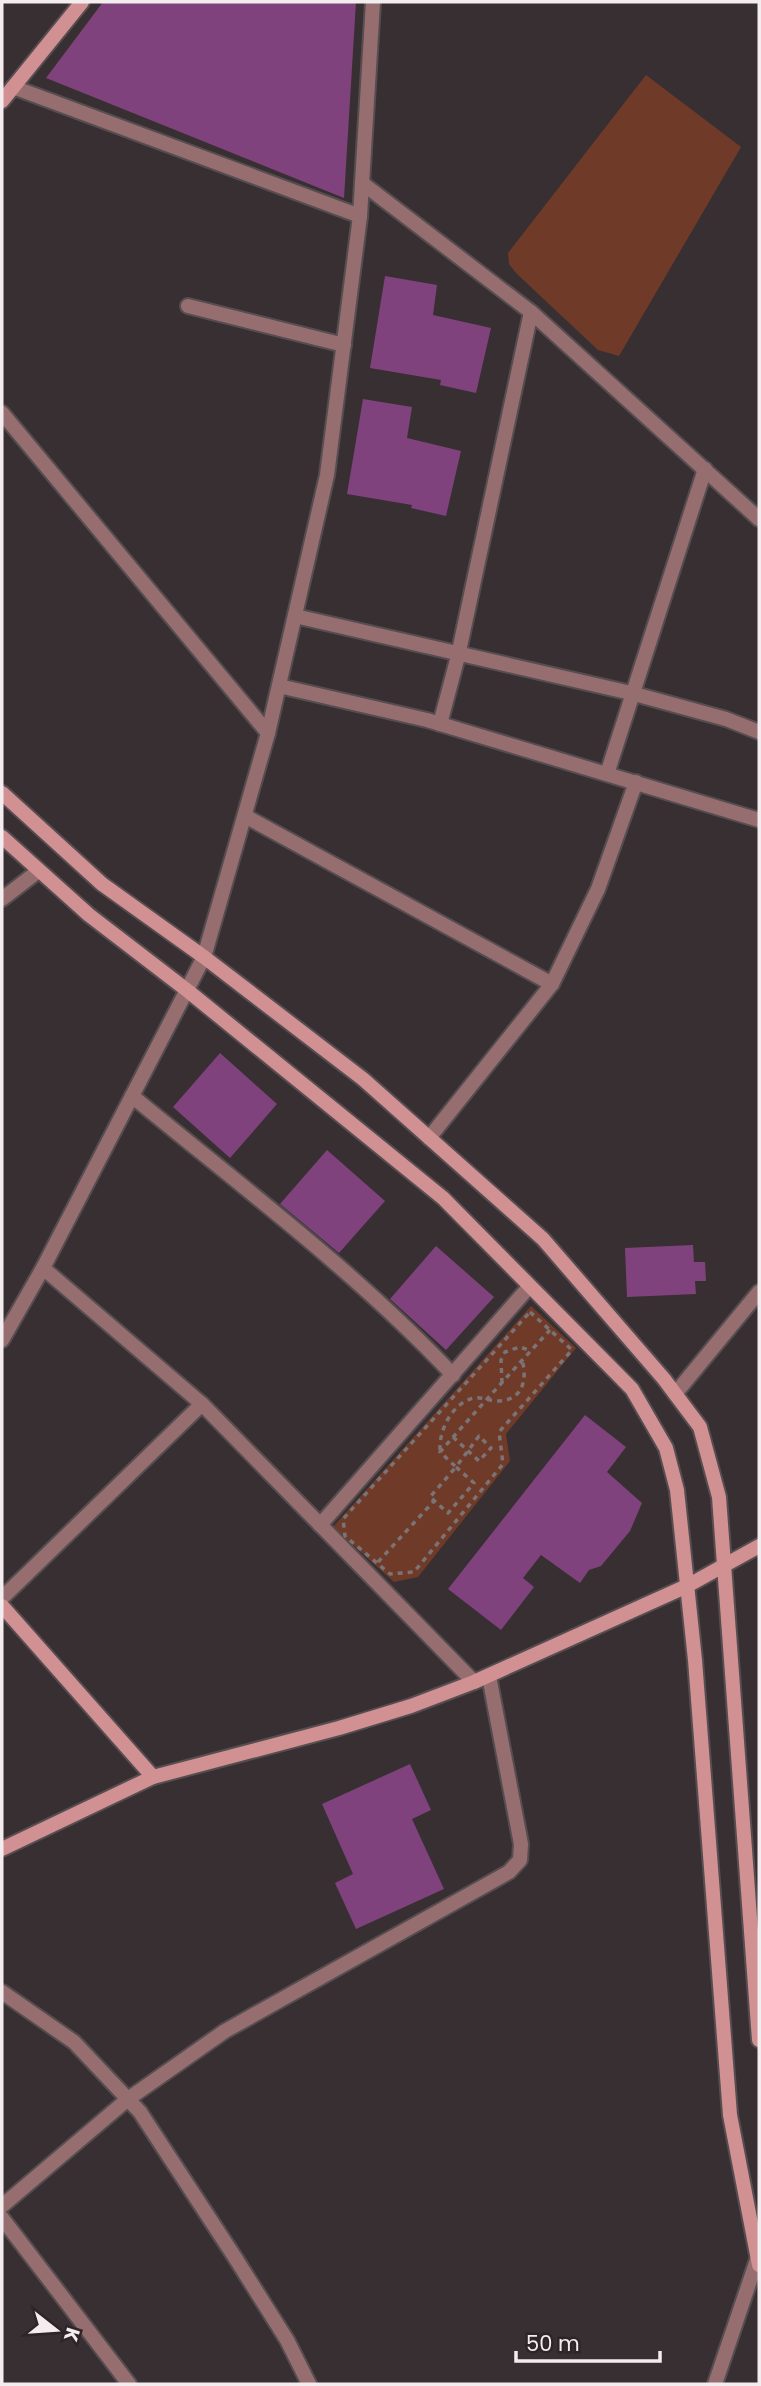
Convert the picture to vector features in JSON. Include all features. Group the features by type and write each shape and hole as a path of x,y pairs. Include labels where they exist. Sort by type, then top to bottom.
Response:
{"main road":[{"path":"5,95 82,2"},
{"path":"2,793 102,884 204,957 363,1079 543,1239 676,1394 700,1427 719,1497 759,2040"},
{"path":"2,838 37,872 443,1198 632,1389 666,1448 677,1490 687,1586 730,2115 758,2260"},
{"path":"2,1849 153,1777 339,1728 411,1706 489,1676 687,1586 759,1546"},
{"path":"2,1606 153,1777"}],"street":[{"path":"2,1340 43,1268 204,957 268,733 327,475 360,216 373,2"},
{"path":"5,95 360,216"},
{"path":"362,183 531,312 759,519"},
{"path":"188,306 344,345"},
{"path":"440,724 458,656 531,312"},
{"path":"2,413 268,733"},
{"path":"607,774 705,469"},
{"path":"295,617 631,693 726,719 759,732"},
{"path":"279,686 440,724 759,820"},
{"path":"429,1138 552,984 598,888 636,782"},
{"path":"244,816 552,984"},
{"path":"2,899 37,872"},
{"path":"132,1096 275,1212 427,1347 453,1375"},
{"path":"43,1268 202,1404 474,1682"},
{"path":"320,1525 529,1287"},
{"path":"676,1394 759,1292"},
{"path":"2,1598 202,1404"},
{"path":"2,2206 128,2099 225,2031 509,1872 520,1860 521,1844 489,1676"},
{"path":"2,1992 74,2042 128,2099 236,2259 287,2340 309,2384"},
{"path":"2,2218 129,2384"},
{"path":"715,2384 758,2260"}],"path":[{"path":"530,1312 572,1350 499,1432 503,1464 415,1572 390,1574 377,1563 345,1536 343,1519 530,1312"},
{"path":"440,1452 550,1330"},
{"path":"502,1383 501,1360 505,1352 520,1347 531,1351"},
{"path":"440,1452 443,1430 453,1413 468,1400 508,1400 519,1393 525,1384 526,1374 522,1360"},
{"path":"440,1452 456,1467 474,1483 447,1513 430,1497 456,1467 467,1451 479,1436 491,1448 479,1461 467,1451 453,1437"},
{"path":"377,1563 434,1501"}],"shaded area":[{"path":"646,75 741,147 619,356 598,350 516,273 509,264 508,253"},
{"path":"531,1306 576,1348 506,1434 510,1461 418,1577 394,1582 333,1527"}],"building":[{"path":"103,2 356,2 344,198 46,78"},
{"path":"385,276 437,285 433,315 491,328 476,393 440,385 441,380 370,368"},
{"path":"363,399 412,407 407,438 461,451 446,516 411,508 412,505 347,494"},
{"path":"220,1053 277,1104 230,1158 173,1107"},
{"path":"327,1150 385,1201 339,1253 280,1204"},
{"path":"693,1245 694,1262 705,1262 706,1281 695,1281 696,1294 627,1297 625,1248"},
{"path":"436,1246 494,1297 446,1350 390,1299"},
{"path":"585,1415 626,1447 607,1472 642,1503 630,1531 601,1566 589,1570 580,1583 541,1555 523,1578 534,1587 501,1630 448,1589"},
{"path":"410,1764 431,1810 412,1819 444,1889 356,1929 335,1883 353,1874 322,1804"}]}
